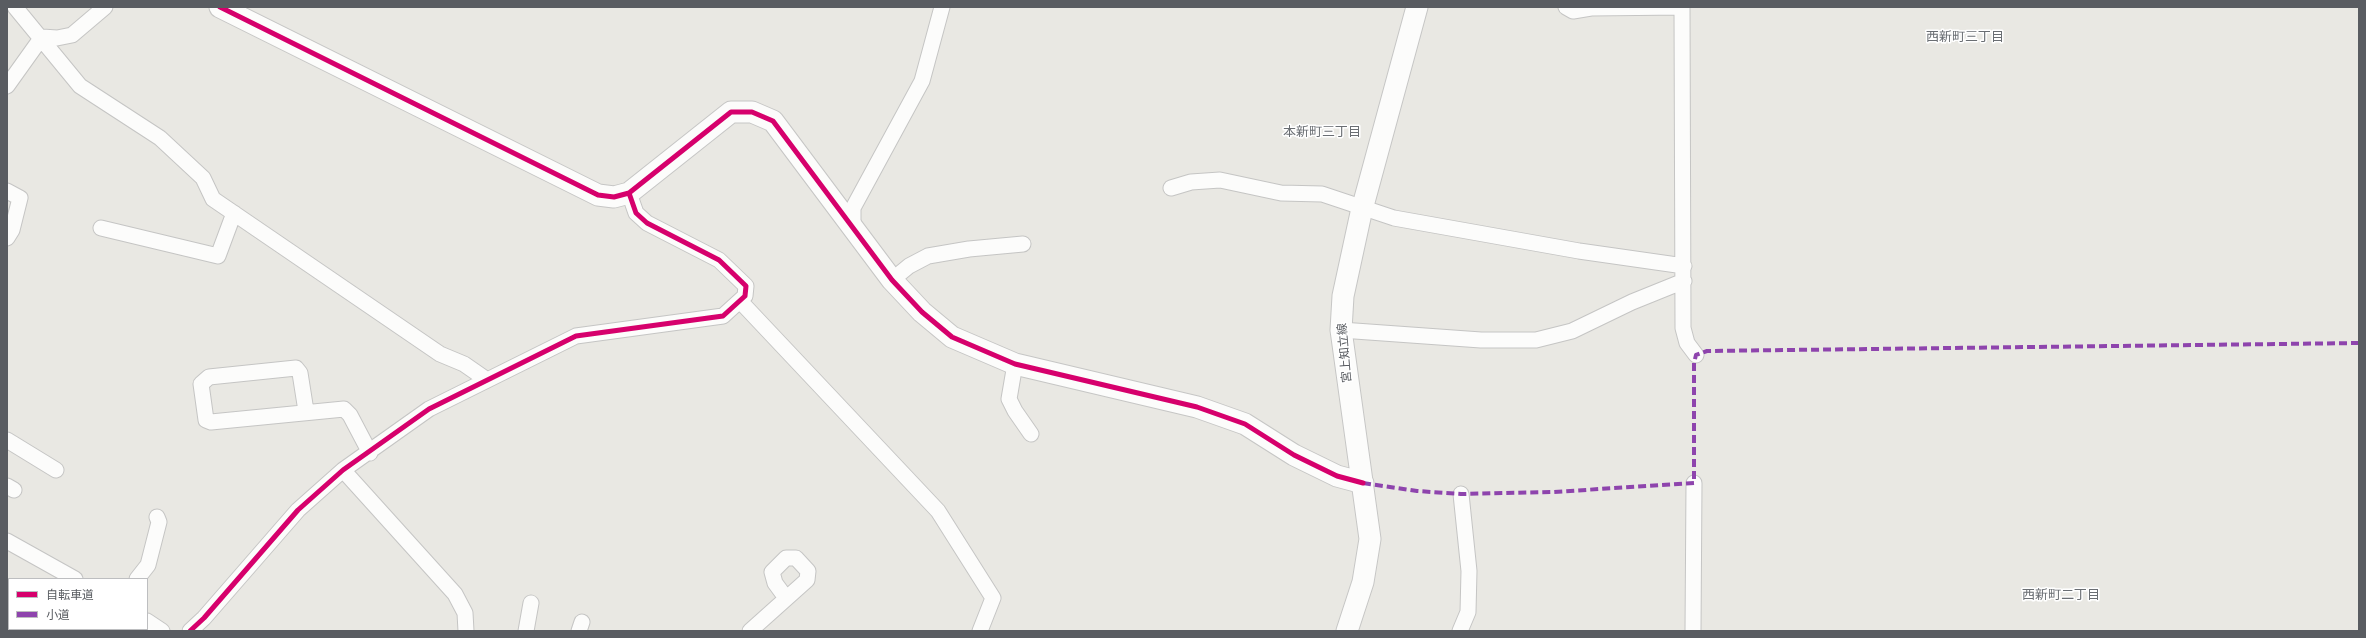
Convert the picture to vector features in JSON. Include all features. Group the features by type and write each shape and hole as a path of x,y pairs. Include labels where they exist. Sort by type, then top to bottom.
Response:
{"street":[{"path":"15,7 42,37 80,86 160,138 203,178 213,199 440,354 464,364 487,380"},
{"path":"42,37 72,35 105,7"},
{"path":"220,7 598,195 614,196 628,193 731,112 752,112 773,120 892,280 922,312 952,337 1015,364 1197,407 1245,424 1294,455 1325,471 1363,483"},
{"path":"853,228 853,208 922,81 942,7"},
{"name":"宮上知立線","path":"1347,631 1363,582 1370,539 1363,483 1353,431 1341,330 1343,296 1363,209 1417,7"},
{"path":"1566,7 1572,11 1590,8 1682,7 1683,328 1687,343 1696,355"},
{"path":"7,86 42,37"},
{"path":"1171,188 1191,182 1220,180 1281,193 1322,194 1363,209 1394,218 1684,274"},
{"path":"7,191 20,198 12,230 7,238"},
{"path":"190,631 204,618 298,510 343,470 370,453 429,409 576,336 723,316 745,296 746,286 719,260 647,223 636,213 628,193"},
{"path":"101,228 218,256 234,213"},
{"path":"892,280 909,266 928,256 969,249 1023,244"},
{"path":"1341,330 1481,340 1536,340 1572,331 1632,302 1684,274"},
{"path":"740,301 938,511 993,598 980,631"},
{"path":"1015,364 1009,399 1015,411 1031,434"},
{"path":"306,411 300,373 296,368 209,377 201,384 203,411 206,420 212,422 306,411 344,409 350,415 370,453"},
{"path":"7,440 56,470"},
{"path":"343,470 455,594 465,613 466,631"},
{"path":"1693,631 1694,483"},
{"path":"1460,631 1468,612 1469,571 1461,494"},
{"path":"138,578 148,565 160,522 157,517"},
{"path":"7,542 73,578"},
{"path":"750,631 786,598"},
{"path":"526,631 532,603"},
{"path":"148,622 162,631"}],"marked path":[{"path":"1363,483 1417,491 1461,494 1553,492 1694,483 1694,363 1696,355 1707,351 2359,343"}],"cycle path":[{"path":"220,7 598,195 614,197 629,193 731,112 752,112 773,121 892,280 922,312 952,337 1015,364 1197,407 1245,424 1294,455 1337,476 1363,483"},
{"path":"190,631 204,618 298,510 343,470 429,409 576,336 723,316 745,296 746,286 719,260 647,223 636,213 629,193"}],"district":[{"name":"西新町三丁目","path":"1965,37"},
{"name":"本新町三丁目","path":"1322,132"},
{"name":"西新町二丁目","path":"2061,595"}]}
